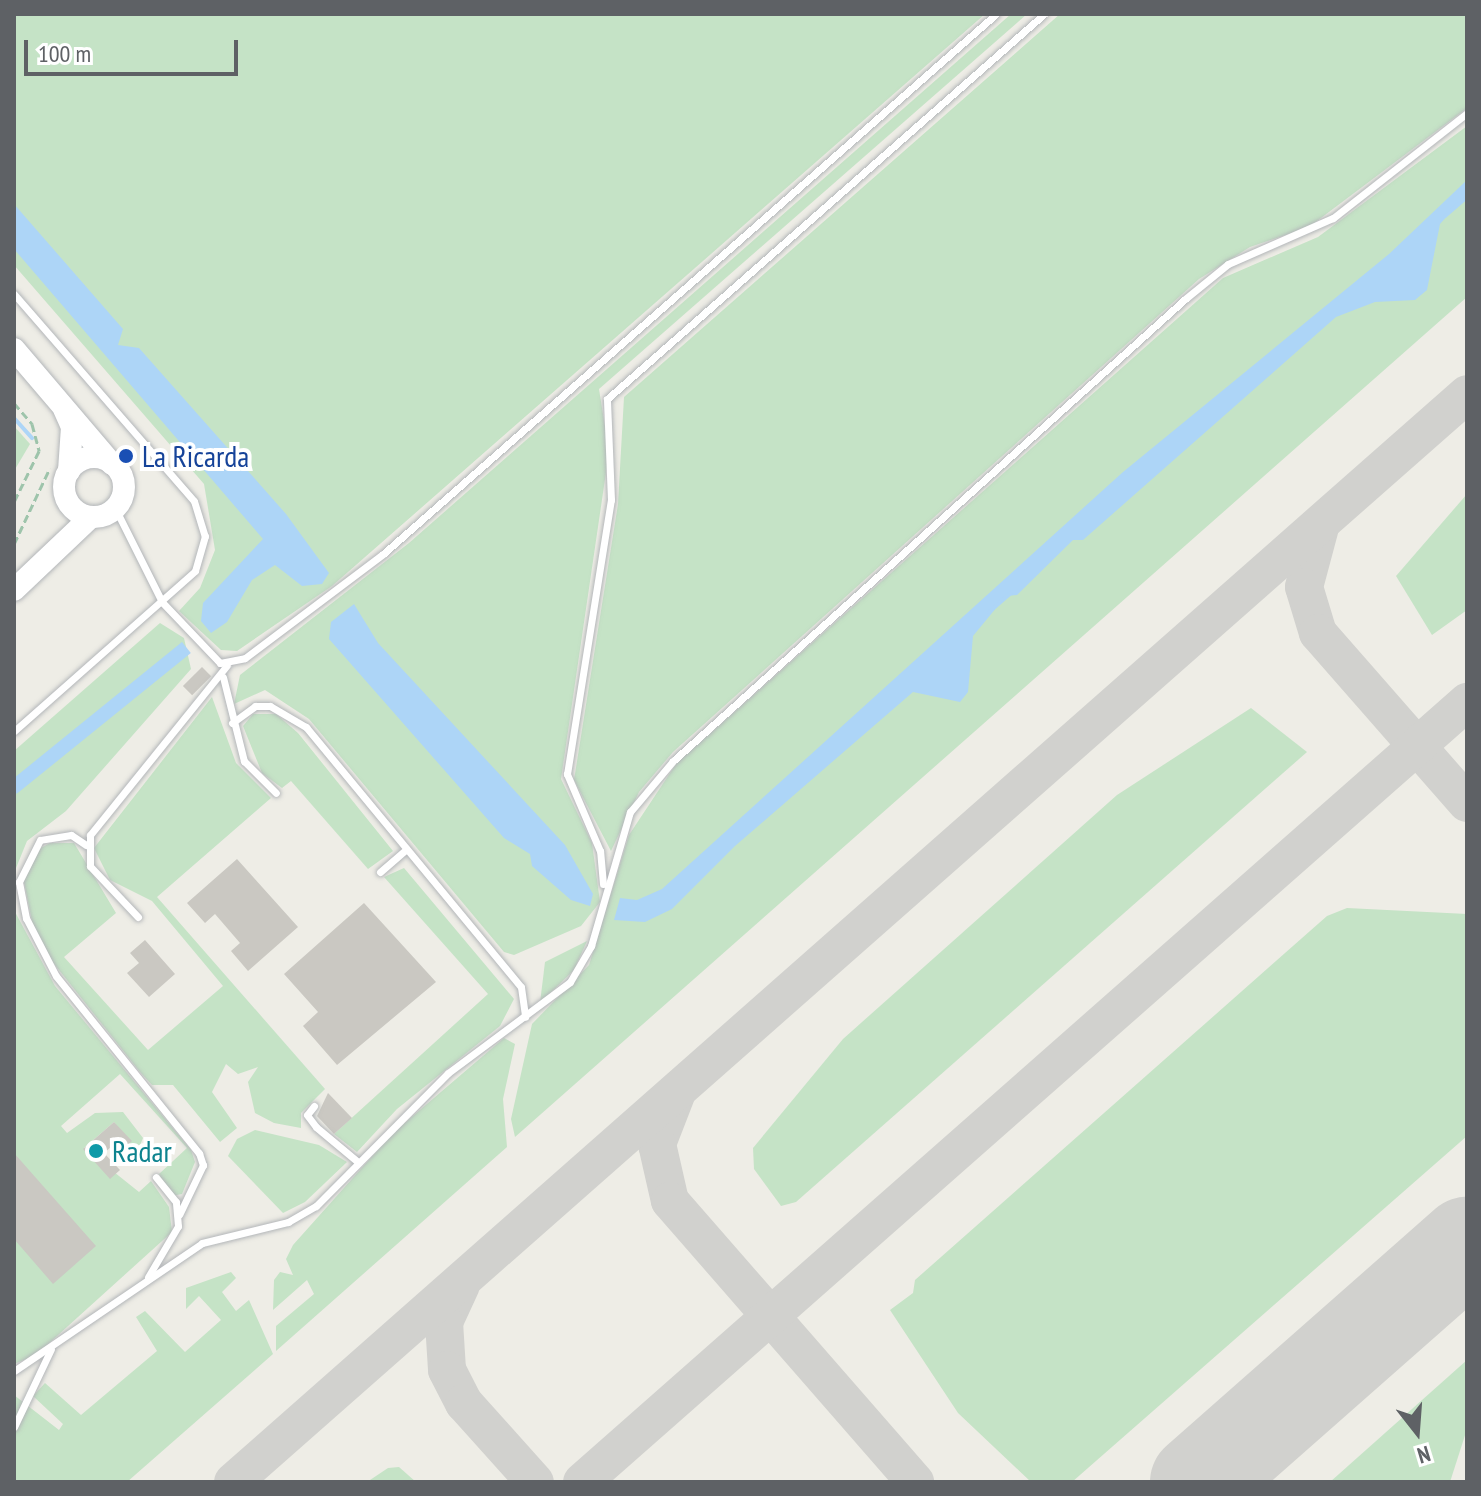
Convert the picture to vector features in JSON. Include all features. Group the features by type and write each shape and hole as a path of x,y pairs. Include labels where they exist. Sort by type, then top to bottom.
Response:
{"street":[{"path":"14,349 112,464 124,485 115,508 91,517 42,556 14,590"},
{"path":"62,405 72,427 62,463 65,494 74,510 91,517"},
{"path":"62,463 89,458 112,464"},
{"path":"42,556 65,494"}],"lane":[{"path":"86,845 223,677 227,665 285,632 383,554 996,14"},
{"path":"601,910 600,851 567,774 611,500 607,399 1044,14"},
{"path":"14,1371 51,1349 148,1277 220,1236 304,1215 448,1073 570,982 601,910 630,812 684,751 1207,281 1228,264 1333,218 1467,113"},
{"path":"14,294 194,501 203,550 195,571 14,731"},
{"path":"115,508 162,602 227,665"},
{"path":"223,677 232,723 244,761 276,793"},
{"path":"232,723 255,706 285,710 521,987 525,1017"},
{"path":"138,917 90,866 86,845 71,835 40,840 19,882 26,918 56,976 199,1153 203,1165 148,1277"},
{"path":"380,872 406,849"},
{"path":"314,1106 307,1115 316,1127 358,1162"},
{"path":"156,1177 179,1215"},
{"path":"14,1427 51,1349"}],"path":[{"path":"14,403 32,424 39,451 14,502"},
{"path":"14,544 62,463"}],"green space":[{"path":"14,14 985,14 332,586 237,651 221,650 179,611 200,588 215,550 204,484 14,265"},
{"path":"1011,14 1027,14 599,389 609,452 561,779 592,843 600,902 581,926 514,955 504,952 309,719 265,690 234,704 240,675 409,543"},
{"path":"1060,14 1467,14 1467,108 1309,227 1250,247 1199,279 673,752 639,792 611,851 574,780 618,504 624,397"},
{"path":"1467,126 1467,297 515,1137 511,1119 532,1024 589,965 629,835 676,764 1223,278 1318,237"},
{"path":"14,426 30,444 14,471"},
{"path":"1467,494 1467,610 1432,635 1396,576"},
{"path":"160,623 184,638 191,669 66,811 27,841 14,873 14,751"},
{"path":"212,697 236,763 271,798 157,897 325,1089 301,1113 301,1128 274,1123 255,1113 248,1082 258,1067 238,1074 226,1064 212,1092 237,1128 220,1142 173,1085 152,1085 140,1072 36,941 22,872 30,854 50,843 74,843 116,913 64,957 148,1050 223,986 152,901 110,880 94,848"},
{"path":"1251,708 1307,752 796,1202 781,1206 754,1169 753,1148 843,1039 1117,795"},
{"path":"253,714 276,714 298,733 393,851 368,869 291,781 282,788 262,773 243,726"},
{"path":"404,868 514,999 500,1026 397,1109 357,1152 334,1134 488,994 384,877"},
{"path":"1347,908 1467,914 1467,1136 1072,1482 1031,1482 958,1413 890,1310 913,1293 915,1280 1327,916"},
{"path":"14,910 55,986 191,1150 195,1162 182,1194 171,1196 159,1174 187,1148 120,1074 61,1126 67,1133 95,1113 123,1112 143,1138 136,1155 114,1122 84,1148 139,1192 151,1181 169,1207 172,1232 36,1355 14,1364"},
{"path":"587,941 574,970 540,1003 545,962"},
{"path":"504,1038 515,1044 503,1099 507,1147 276,1351 276,1326 314,1294 307,1280 273,1310 274,1280 280,1272 293,1275 286,1259 293,1245 393,1133"},
{"path":"255,1130 319,1145 347,1162 305,1202 283,1213 228,1156 237,1139"},
{"path":"231,1272 236,1278 222,1292 236,1311 249,1300 273,1354 127,1482 14,1482 14,1395 59,1430 63,1424 33,1396 45,1383 81,1415 157,1351 136,1317 145,1311 185,1352 221,1320 199,1296 186,1309 186,1288"},
{"path":"1467,1360 1467,1429 1450,1482 1330,1482"},
{"path":"399,1467 416,1482 367,1482 388,1468"}],"water":[{"path":"1467,180 1467,194 1440,224 1427,290 1415,300 1375,302 1336,317 1083,540 1073,540 1017,595 1006,596 973,636 968,692 960,702 913,692 735,846 672,909 645,922 614,920 620,898 637,900 662,889 1123,472 1389,254"},
{"path":"14,204 123,329 118,345 139,348 286,514 329,573 322,584 302,586 275,565 252,580 227,622 211,633 201,621 203,603 263,539 14,249"},
{"path":"354,604 378,643 565,845 593,894 590,906 571,900 532,866 530,854 504,838 329,639 331,622"},
{"path":"182,642 191,653 17,794 14,778"}],"building":[{"path":"202,667 211,676 192,695 183,686"},
{"path":"237,859 298,927 248,971 231,951 240,943 215,914 205,923 187,903"},
{"path":"364,903 436,982 337,1065 303,1026 318,1012 284,974"},
{"path":"145,940 175,974 149,997 127,973 139,963 130,953"},
{"path":"328,1093 352,1118 334,1134 317,1116"},
{"name":"Radar","path":"114,1122 132,1141 118,1154 111,1147 104,1153 120,1170 110,1179 83,1149"},
{"path":"14,1153 96,1246 53,1284 14,1239"}],"waterway":[{"path":"1445,216 1467,197"},
{"path":"14,418 32,438"},
{"path":"989,612 1012,592"}],"taxiway":[{"path":"233,1482 1467,394"},
{"path":"1320,527 1304,587 1318,633 1467,803"},
{"path":"582,1482 1467,702"},
{"path":"676,1095 657,1144 670,1201 915,1482"},
{"path":"461,1285 444,1322 447,1370 464,1403 535,1482"}],"runway":[{"path":"1198,1482 1467,1245"}],"place":[{"name":"La Ricarda","path":"126,456"},
{"name":"Radar","path":"96,1151"}]}
